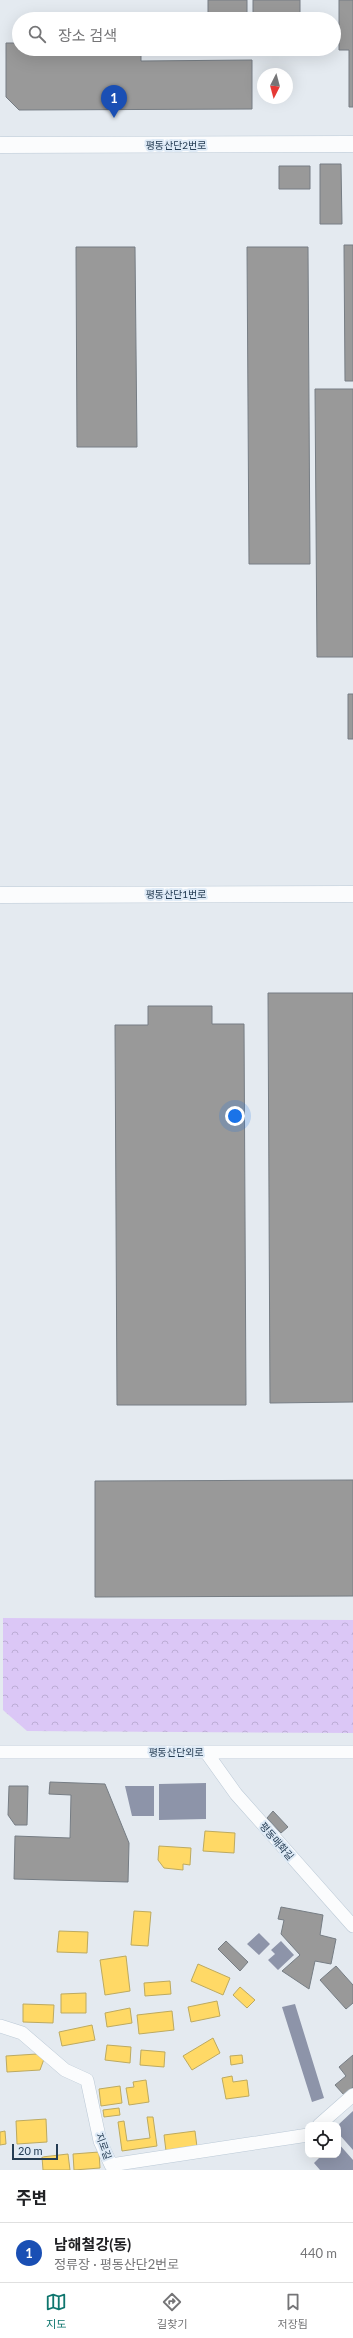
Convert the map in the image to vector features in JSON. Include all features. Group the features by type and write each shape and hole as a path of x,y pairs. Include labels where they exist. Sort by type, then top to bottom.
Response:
{"street":[{"name":"평동산단2번로","path":"0,145 353,144"},
{"name":"평동산단1번로","path":"0,895 353,894"},
{"name":"평동산단외로","path":"0,1752 353,1752"},
{"name":"평동매화길","path":"206,1752 236,1794 353,1926"},
{"name":"지로길","path":"0,2026 22,2033 66,2070 87,2080 100,2141 111,2166 305,2135"},
{"path":"322,2122 353,2095"}],"green space":[{"path":"3,1618 353,1620 353,1733 27,1731 3,1710"}],"building: 주거":[{"path":"205,1831 235,1833 234,1853 203,1851"},
{"path":"159,1846 191,1848 190,1865 183,1864 183,1870 164,1868 158,1860"},
{"path":"134,1911 151,1912 148,1946 131,1945"},
{"path":"59,1931 88,1932 87,1953 57,1952"},
{"path":"126,1956 130,1991 105,1995 100,1960"},
{"path":"198,1964 230,1978 223,1995 191,1981"},
{"path":"170,1981 171,1994 145,1996 144,1983"},
{"path":"240,1987 255,2000 247,2008 233,1995"},
{"path":"86,1993 86,2013 61,2013 61,1994"},
{"path":"217,2001 220,2016 191,2022 188,2007"},
{"path":"23,2004 54,2005 53,2023 23,2022"},
{"path":"130,2008 132,2023 107,2027 105,2013"},
{"path":"172,2011 174,2030 139,2034 137,2015"},
{"path":"92,2025 95,2040 62,2046 59,2032"},
{"path":"213,2038 220,2053 192,2070 183,2056"},
{"path":"107,2045 131,2047 130,2063 105,2060"},
{"path":"141,2050 165,2052 164,2067 140,2065"},
{"path":"37,2054 44,2059 40,2070 7,2072 6,2056"},
{"path":"242,2055 243,2063 231,2065 230,2056"},
{"path":"232,2076 233,2082 247,2080 249,2096 226,2099 222,2078"},
{"path":"146,2080 149,2102 129,2105 126,2088 134,2087 133,2082"},
{"path":"120,2086 122,2103 101,2106 99,2089"},
{"path":"119,2108 120,2115 104,2117 103,2110"},
{"path":"147,2117 153,2117 157,2146 122,2151 118,2122 124,2121 127,2141 150,2138"},
{"path":"46,2119 47,2142 17,2144 16,2121"},
{"path":"5,2131 6,2144 0,2145 0,2132"},
{"path":"195,2131 197,2147 166,2151 164,2135"},
{"path":"99,2152 100,2168 74,2170 73,2154"},
{"path":"68,2154 70,2170 43,2170 42,2157"}],"building: 공업":[{"path":"208,0 247,0 247,12 208,12"},
{"path":"253,0 300,0 300,12 253,12"},
{"path":"339,0 353,0 353,107 349,107 349,50 341,50 341,12 339,12"},
{"path":"6,43 12,43 12,56 141,56 141,61 252,60 252,109 19,110 6,97"},
{"path":"320,164 341,164 342,224 320,224"},
{"path":"279,166 310,166 310,189 279,189"},
{"path":"344,245 353,245 353,381 345,381"},
{"path":"76,247 135,247 137,447 77,447"},
{"path":"247,247 308,247 310,564 249,564"},
{"path":"315,389 353,389 353,657 317,657"},
{"path":"348,694 353,694 353,739 348,739"},
{"path":"268,993 353,993 353,1402 270,1403"},
{"path":"148,1006 212,1006 212,1024 244,1024 246,1405 117,1405 115,1025 148,1025"},
{"path":"353,1480 353,1596 95,1597 95,1481"},
{"path":"50,1782 105,1784 129,1843 128,1882 14,1879 15,1836 70,1838 71,1795 49,1794"},
{"path":"9,1786 28,1786 27,1825 15,1825 8,1815"},
{"path":"273,1811 288,1827 281,1833 267,1818"},
{"path":"281,1907 323,1915 320,1935 336,1939 331,1964 315,1961 309,1989 282,1971 300,1955 281,1934 284,1920 278,1919"},
{"path":"226,1941 248,1962 240,1971 218,1949"},
{"path":"336,1966 353,1985 353,2003 346,2009 320,1980"},
{"path":"353,2055 353,2087 344,2095 335,2085 346,2076 339,2067"}],"building: 기타":[{"path":"206,1783 206,1819 159,1820 159,1784"},
{"path":"125,1786 154,1786 154,1816 132,1816"},
{"path":"259,1933 270,1944 259,1955 247,1944"},
{"path":"281,1941 294,1955 278,1970 268,1960 275,1954 271,1950"},
{"path":"295,2004 324,2098 312,2102 282,2007"},
{"path":"353,2111 353,2150 341,2136 341,2122"},
{"path":"341,2146 353,2160 353,2170 320,2170 314,2163 319,2158 341,2158"}],"place":[{"name":"남해철강(동)","path":"114,118"}]}
